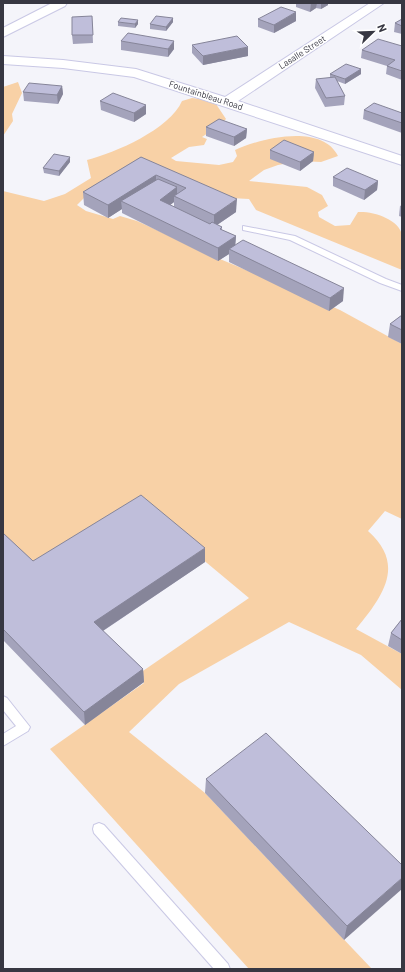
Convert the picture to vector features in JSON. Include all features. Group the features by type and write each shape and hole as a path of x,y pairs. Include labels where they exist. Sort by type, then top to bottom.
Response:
{"street":[{"path":"3,33 61,3"},
{"name":"Lasalle Street","path":"227,102 378,3"},
{"name":"Fountainbleau Road","path":"3,60 63,64 136,73 227,102 402,162"}],"lane":[{"path":"246,228 292,238 383,281 402,288"},
{"path":"3,701 24,727 3,740"},
{"path":"98,829 223,969"}],"shaded area":[{"path":"18,82 22,93 12,114 13,121 3,136 3,87"},
{"path":"192,98 214,101 226,119 202,137 207,139 204,145 189,147 171,158 176,161 219,165 233,162 237,156 235,150 260,141 290,136 305,136 319,139 330,146 338,156 321,162 300,161 278,165 264,170 249,181 307,187 322,195 328,206 318,212 319,217 335,226 350,225 358,212 364,212 391,220 400,229 403,248 402,270 256,210 249,199 212,197 85,197 77,205 86,211 113,219 120,216 137,221 220,259 340,310 402,344 402,519 385,511 368,531 379,543 386,555 388,567 387,579 375,604 356,629 402,654 402,690 361,655 289,622 179,684 129,732 205,793 372,969 249,969 50,749 144,683 137,675 249,598 141,508 35,575 3,544 3,191 44,201 65,194 91,178 87,160 99,157 126,146 154,130 176,111 182,101"}],"building":[{"path":"281,7 296,12 274,25 258,19"},
{"path":"92,16 93,35 72,35 72,17"},
{"path":"156,16 173,18 166,27 150,24"},
{"path":"121,18 138,20 135,24 118,22"},
{"path":"402,19 402,26 395,23"},
{"path":"128,33 174,41 168,49 121,41"},
{"path":"237,36 248,47 203,56 192,45"},
{"path":"378,39 402,46 402,71 387,66 395,60 362,50"},
{"path":"346,64 361,69 345,79 330,74"},
{"path":"335,77 345,96 326,98 316,79"},
{"path":"29,83 62,86 57,95 23,92"},
{"path":"113,93 146,105 134,113 100,101"},
{"path":"374,103 402,113 402,123 364,110"},
{"path":"219,119 247,129 234,137 206,127"},
{"path":"284,140 314,152 300,162 270,150"},
{"path":"54,154 70,157 59,171 43,168"},
{"path":"141,157 237,199 214,215 174,196 186,188 156,175 108,205 83,192"},
{"path":"347,168 378,181 365,190 333,177"},
{"path":"158,179 177,187 160,200 210,224 212,222 222,227 220,229 236,236 218,248 121,201"},
{"path":"243,240 344,288 330,298 229,249"},
{"path":"402,315 402,330 390,324"},
{"path":"141,495 205,548 94,622 143,669 84,712 3,629 3,533 33,561"},
{"path":"402,619 402,640 391,633"},
{"path":"266,733 402,865 402,878 347,926 206,779"}]}
